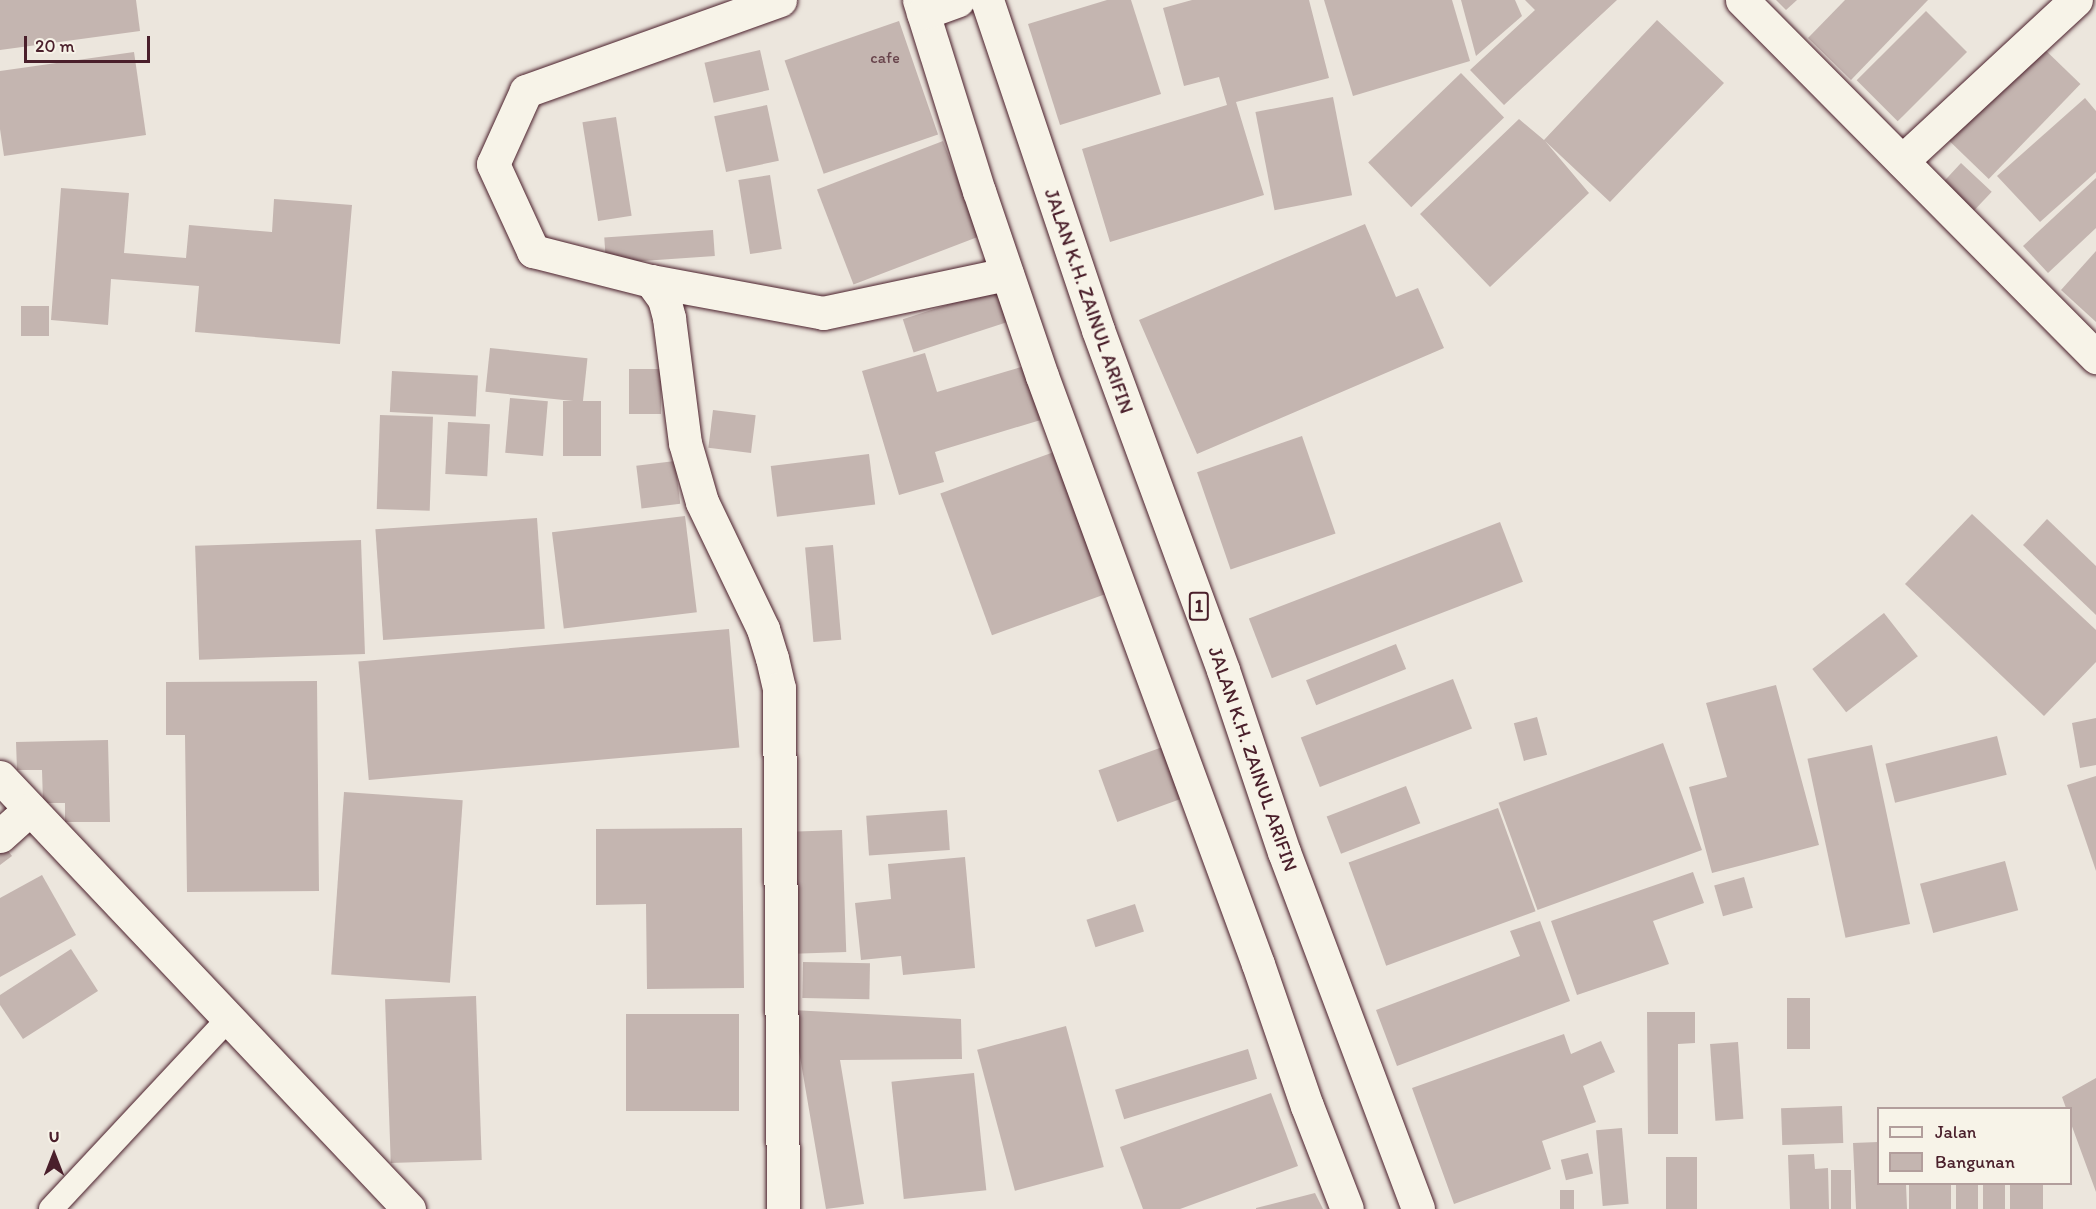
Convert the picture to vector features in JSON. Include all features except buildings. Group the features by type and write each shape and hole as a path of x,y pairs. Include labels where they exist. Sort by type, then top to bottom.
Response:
{"main road":[{"path":"780,0 526,91 493,164 533,251 651,281 823,313 1007,274"},
{"path":"958,0 921,6 1007,274 1307,1107 1347,1209"},
{"name":"JALAN K.H. ZAINUL ARIFIN","path":"987,0 1098,330 1223,670 1288,863 1418,1209"},
{"path":"1742,0 2096,357"},
{"path":"1902,161 2076,0"},
{"path":"651,281 664,299 669,318 685,443 702,502 763,629 779,688 783,1209"},
{"path":"0,777 409,1209"},
{"path":"0,836 30,809"}],"lane":[{"path":"51,1209 228,1018"}]}
